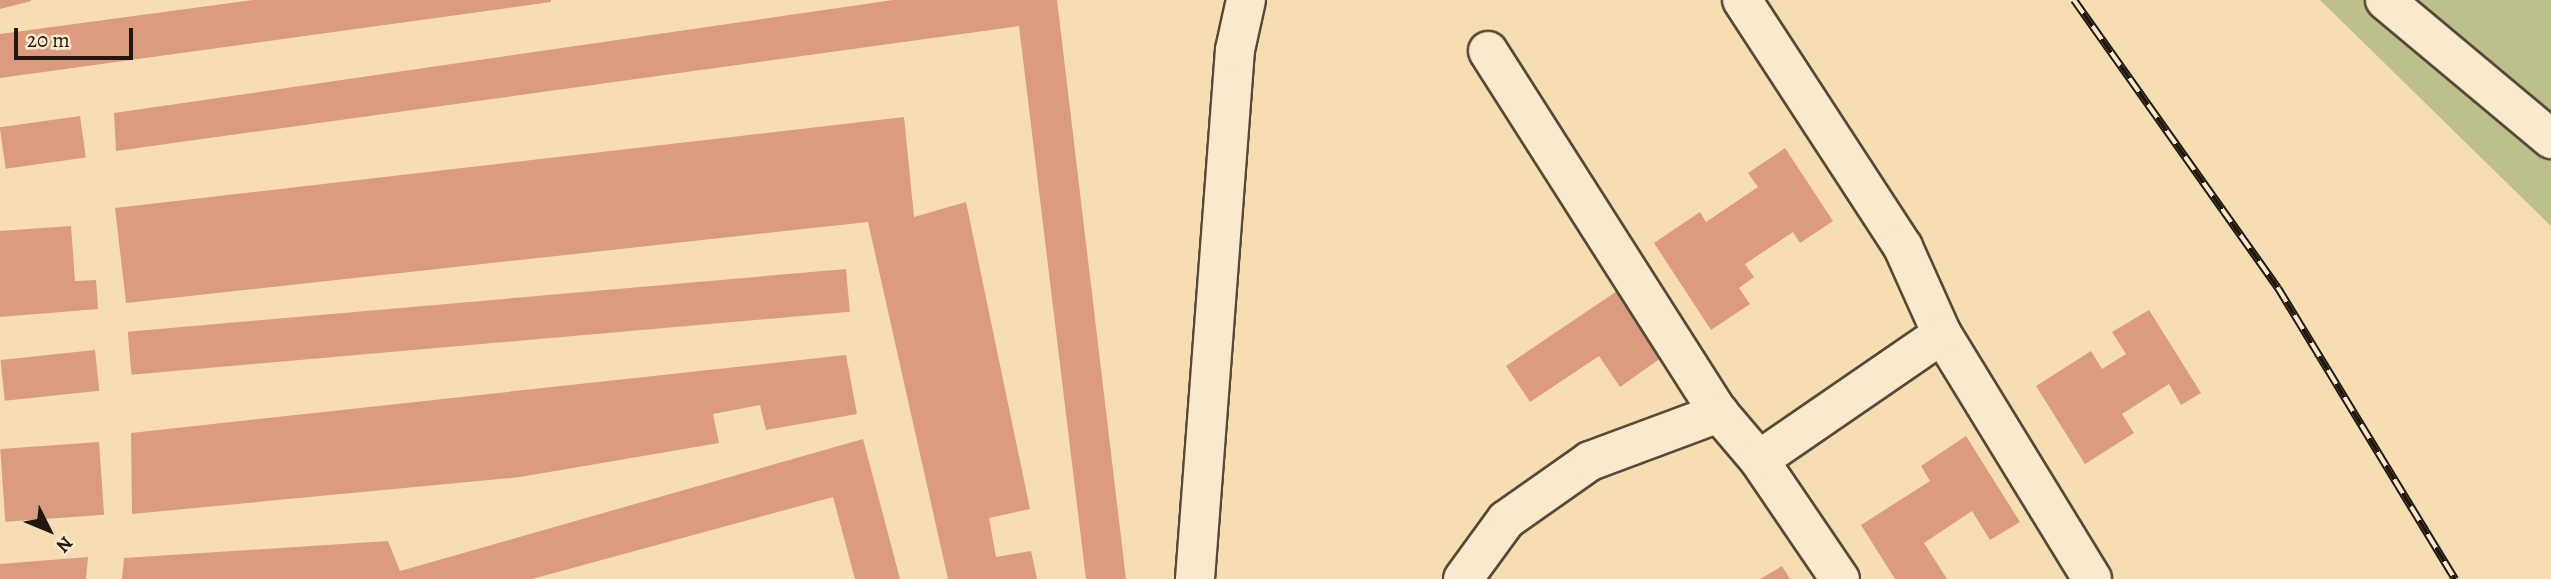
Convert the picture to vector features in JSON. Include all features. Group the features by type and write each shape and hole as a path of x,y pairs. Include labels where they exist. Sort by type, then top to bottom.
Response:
{"street":[{"path":"1195,579 1236,50 1246,0"},
{"path":"1742,0 1903,247 1942,334 2092,579"},
{"path":"2385,0 2551,139"},
{"path":"1488,51 1719,413 1759,460 1840,579"},
{"path":"1759,460 1942,334"},
{"path":"1463,579 1506,520 1590,461 1719,413"}],"green space":[{"path":"2320,0 2551,0 2551,226"}],"building":[{"path":"0,0 31,0 31,1 0,9"},
{"path":"253,0 551,2 0,78 0,34"},
{"path":"893,0 1057,0 1126,579 1086,579 1019,26 116,151 114,113"},
{"path":"80,116 86,158 6,169 0,127"},
{"path":"904,117 914,217 966,202 1030,509 989,518 996,557 1031,551 1037,579 948,579 868,222 126,303 115,208"},
{"path":"1785,148 1833,221 1800,243 1793,232 1745,264 1754,277 1739,288 1750,304 1711,330 1654,243 1700,212 1706,222 1758,187 1748,173"},
{"path":"71,226 75,281 96,280 98,309 0,317 0,231"},
{"path":"846,269 850,312 131,375 128,332"},
{"path":"1623,287 1668,353 1620,387 1599,356 1530,402 1506,366"},
{"path":"2149,310 2201,393 2181,405 2169,384 2122,414 2134,433 2085,464 2036,386 2091,351 2102,369 2126,354 2112,332"},
{"path":"95,350 99,391 5,401 1,360"},
{"path":"846,355 857,414 766,430 760,405 713,414 719,443 520,477 132,514 131,433"},
{"path":"1966,436 2020,522 1990,540 1972,511 1924,543 1947,579 1895,579 1861,525 1930,481 1921,466"},
{"path":"863,439 900,579 855,579 833,497 532,579 122,579 124,558 388,541 400,571"},
{"path":"99,442 104,515 5,522 0,449"},
{"path":"88,557 86,579 0,579 0,564"},
{"path":"1782,566 1790,579 1760,579"}],"railway":[{"path":"2074,0 2278,288 2455,579"}]}
